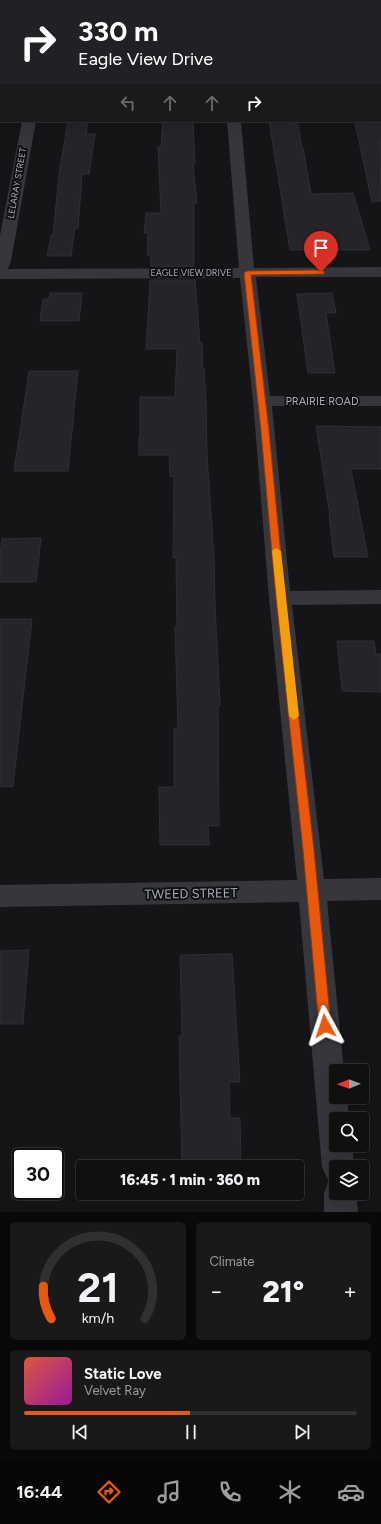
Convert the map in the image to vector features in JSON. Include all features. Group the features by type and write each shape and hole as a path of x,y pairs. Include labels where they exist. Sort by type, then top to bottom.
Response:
{"street":[{"name":"LELARAY STREET","path":"0,269 3,261 11,186 29,122"},
{"path":"234,122 247,273 262,401 280,598 312,889 337,1160"},
{"name":"EAGLE VIEW DRIVE","path":"0,274 381,272"},
{"name":"PRAIRIE ROAD","path":"262,401 381,401"},
{"path":"280,598 381,597"},
{"name":"TWEED STREET","path":"0,896 312,889 381,889"},
{"path":"340,1200 341,1212"}],"building":[{"path":"68,122 88,122 86,134 95,134 89,174 82,174 78,228 75,228 71,256 47,256 51,235 53,235 59,174"},
{"path":"163,122 193,122 195,163 193,163 197,203 194,203 194,267 151,267 151,255 147,255 148,233 144,233 146,213 161,213 158,147 161,147"},
{"path":"269,122 290,122 290,124 298,124 311,194 353,193 370,250 290,250"},
{"path":"355,122 380,122 381,201 372,202"},
{"path":"150,280 195,280 200,343 202,343 206,400 207,455 214,557 220,706 218,706 219,826 208,826 209,845 160,845 159,787 174,787 174,728 178,728 175,627 177,627 176,558 173,558 174,476 170,477 169,455 139,455 140,397 175,397 177,349 146,349"},
{"path":"50,293 82,293 79,321 40,321 43,299 49,299"},
{"path":"332,293 336,313 326,313 335,373 308,373 297,294"},
{"path":"29,371 78,371 68,471 14,471"},
{"path":"316,426 381,427 381,469 351,469 368,557 334,557 330,515"},
{"path":"41,538 36,582 0,582 0,554 2,539"},
{"path":"0,619 32,619 13,787 0,786"},
{"path":"337,641 374,641 376,654 381,654 381,692 342,691"},
{"path":"29,950 23,1024 0,1024 0,951"},
{"path":"232,954 240,1082 229,1082 230,1118 240,1118 241,1160 182,1160 179,1036 182,1036 180,955"}],"slow traffic":[{"path":"276,551 294,716"}],"route":[{"path":"321,272 247,273 262,401 280,598 316,920 325,1026"}]}
